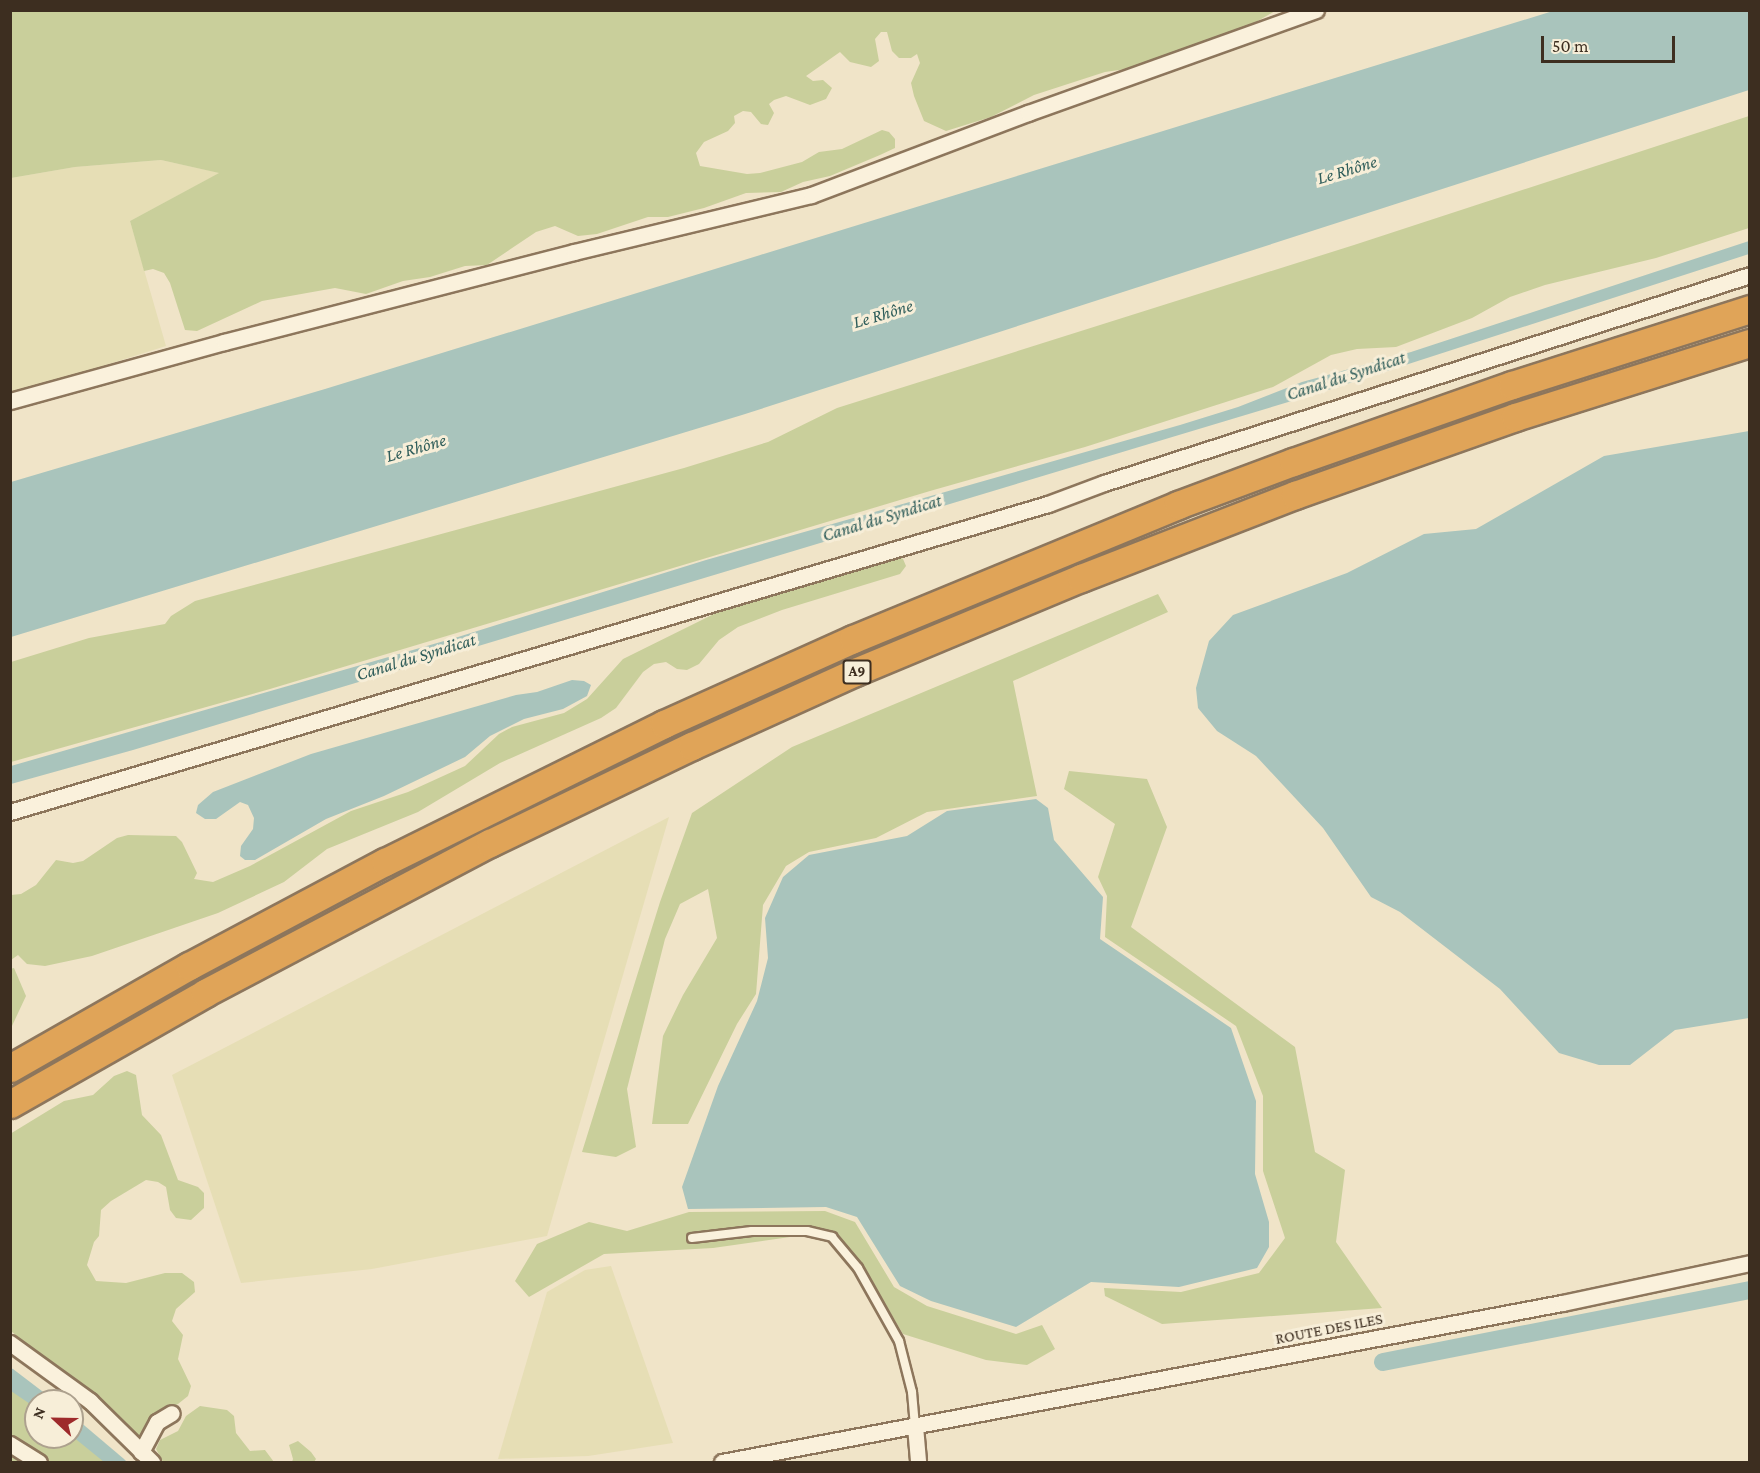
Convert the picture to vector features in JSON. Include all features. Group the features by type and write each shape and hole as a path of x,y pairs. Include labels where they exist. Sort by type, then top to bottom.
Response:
{"highway":[{"name":"A9","path":"10,1068 189,966 385,862 664,724 853,639 1104,535 1293,462 1512,385 1749,309"},
{"name":"A9","path":"10,1104 214,988 480,849 692,746 855,672 1081,578 1305,491 1515,417 1749,342"}],"street":[{"path":"10,401 224,342 573,252 811,195 1039,109 1316,10"},
{"path":"10,812 1048,504 1104,483 1749,275"},
{"name":"ROUTE DES ILES","path":"722,1462 1562,1303 1749,1263"},
{"path":"10,1343 90,1401 147,1457 157,1422 172,1413"},
{"path":"915,1426 918,1462"},
{"path":"10,1444 39,1462"}],"lane":[{"path":"692,1238 752,1231 807,1231 832,1237 858,1268 899,1341 912,1392 915,1426"}],"shaded area":[{"path":"161,160 220,173 130,221 166,346 11,395 11,178 75,167"},
{"path":"669,817 547,1236 372,1269 241,1283 172,1075"},
{"path":"611,1266 673,1443 588,1456 498,1459 547,1292 585,1270"}],"green space":[{"path":"10,11 1275,11 1237,33 1147,66 1105,72 1034,95 991,117 946,131 924,121 914,96 911,83 920,63 917,54 911,58 899,58 892,51 887,32 881,32 875,39 879,61 871,67 850,62 840,52 806,76 813,81 823,80 832,88 826,99 810,105 786,96 774,100 769,104 774,113 768,125 761,124 751,112 743,111 734,116 735,123 728,131 704,142 696,153 700,166 747,174 760,173 802,162 819,152 842,149 882,130 889,132 895,139 895,148 880,155 830,176 803,182 781,192 746,193 704,208 668,217 648,217 597,234 578,236 555,226 536,232 487,265 465,266 430,277 403,281 366,294 335,288 262,301 197,331 185,330 170,283 164,273 153,269 144,271 130,221 219,173 161,160 75,167 11,178"},
{"path":"1749,116 1749,228 1656,258 1545,285 1510,297 1472,318 1396,347 1357,349 1331,355 1273,387 1085,447 930,491 270,689 11,762 11,662 89,638 165,624 171,616 195,601 684,468 768,442 837,408 1354,245"},
{"path":"898,556 903,559 906,566 900,574 782,610 738,627 719,640 699,664 687,670 677,669 666,662 654,664 643,672 616,708 601,718 500,763 418,812 327,849 284,882 218,913 92,956 45,966 27,964 18,955 11,960 11,895 21,894 36,885 56,860 73,863 83,861 117,838 128,835 176,836 182,842 197,873 194,879 213,882 250,866 351,811 408,792 465,766 499,734 512,727 564,713 587,699 623,659 724,609 792,585"},
{"path":"1158,594 1168,612 1013,681 1037,796 927,812 876,838 809,852 786,866 763,905 756,994 737,1024 688,1124 652,1124 663,1036 683,995 717,938 708,889 680,904 665,939 627,1089 636,1147 616,1157 582,1152 660,902 692,813 792,747"},
{"path":"1069,771 1147,779 1167,827 1131,927 1295,1047 1315,1152 1345,1170 1336,1242 1382,1308 1162,1324 1105,1296 1104,1288 1181,1292 1259,1273 1285,1238 1263,1171 1263,1096 1236,1026 1105,937 1107,896 1098,877 1115,824 1064,789"},
{"path":"14,968 26,996 11,1028 10,969"},
{"path":"127,1071 136,1075 142,1115 161,1135 178,1180 198,1187 204,1193 204,1208 191,1220 176,1218 170,1210 166,1187 158,1182 146,1180 111,1201 101,1210 99,1236 94,1242 87,1265 96,1281 126,1283 165,1273 182,1273 194,1282 195,1292 176,1309 172,1321 183,1335 178,1359 191,1386 188,1396 178,1404 154,1415 148,1421 145,1434 139,1438 84,1392 84,1389 80,1389 11,1331 10,1134 64,1101 93,1095 114,1076"},
{"path":"825,1211 855,1222 894,1287 927,1306 1016,1334 1042,1325 1055,1349 1027,1365 986,1360 903,1334 871,1280 832,1231 713,1248 604,1254 529,1297 515,1281 537,1244 589,1222 627,1231 689,1212"},
{"path":"10,1381 24,1392 24,1449 84,1449 84,1441 108,1462 11,1462"},
{"path":"200,1406 227,1410 234,1416 236,1433 250,1451 265,1450 274,1462 163,1462 156,1449 160,1440 178,1431 186,1416"},
{"path":"298,1441 311,1452 316,1459 314,1462 292,1462 289,1445"}],"water":[{"name":"Le Rhône","path":"1553,11 1749,11 1749,90 742,415 11,637 11,482 325,389"},
{"name":"Canal du Syndicat","path":"1749,241 1749,254 1325,391 133,750 11,784 11,766 458,637 706,560 1180,425 1238,407 1302,382 1411,352"},
{"path":"1749,431 1749,1018 1675,1030 1630,1065 1599,1065 1559,1053 1500,989 1400,912 1371,897 1323,828 1256,756 1217,731 1198,708 1196,688 1209,641 1233,615 1347,573 1424,534 1476,529 1604,456"},
{"path":"572,680 584,681 591,685 587,696 563,709 524,719 490,736 465,757 384,796 326,819 255,860 245,860 240,856 241,846 253,829 254,818 248,805 240,802 216,819 205,819 196,813 198,805 213,792 311,754 516,695 537,692"},
{"path":"1036,799 1048,808 1054,840 1103,897 1100,939 1231,1028 1256,1101 1255,1174 1269,1222 1269,1247 1257,1268 1179,1287 1091,1282 1016,1327 931,1301 900,1286 857,1217 826,1207 688,1209 682,1187 718,1086 757,1001 768,958 765,918 783,877 809,855 907,836 947,811"},
{"path":"10,1368 39,1389 24,1389 24,1400 11,1391"},
{"path":"84,1425 127,1462 104,1462 84,1446"}],"waterway":[{"path":"1383,1362 1750,1290"}]}
